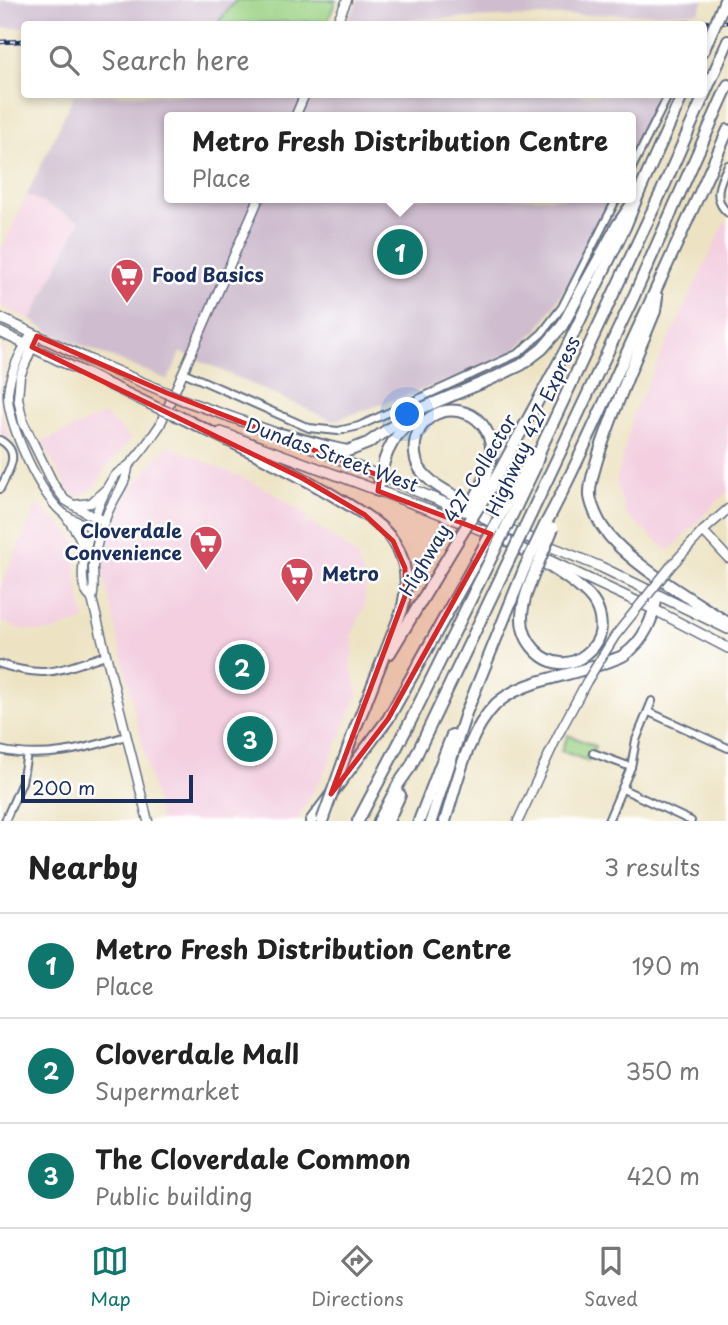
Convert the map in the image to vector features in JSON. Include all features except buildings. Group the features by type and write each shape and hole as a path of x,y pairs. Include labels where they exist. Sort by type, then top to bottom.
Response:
{"highway":[{"path":"707,42 726,0"},
{"name":"Highway 427 Express","path":"707,89 728,41"},
{"name":"Highway 427 Express","path":"379,821 411,766 509,561 634,296 728,85"},
{"name":"Highway 427 Collector","path":"636,200 681,98"},
{"name":"Highway 427 Express","path":"358,821 494,552 512,505 535,467 541,448 703,98"},
{"path":"510,542 578,586 594,602 601,622 599,637 581,658 567,663 550,661 529,644 522,617 530,569 549,525 559,498 728,130"},
{"path":"281,434 341,450 353,449 368,443 415,411 521,365 542,349 562,326 618,224 632,203"},
{"name":"Highway 427 Collector","path":"320,816 384,663 566,349 635,203"},
{"path":"660,282 655,311 604,435 590,496 599,521 612,539 631,557 728,622"},
{"path":"378,491 387,451 401,430 438,402"},
{"path":"486,485 491,447 486,431 475,417 460,410 443,411 434,415 420,428 415,447 418,466 432,482 470,505 488,520"},
{"path":"176,415 302,478 358,511 378,525 399,550 406,581 402,610 364,707"},
{"path":"309,821 320,816 388,719 481,552 512,505"},
{"path":"419,821 506,603 518,582 530,569"},
{"path":"431,821 466,713 518,582"},
{"path":"445,821 472,738 496,704 527,685 593,667 624,655 644,634 655,610 657,596"},
{"path":"388,821 411,766"}],"main road":[{"path":"337,21 347,0"},
{"path":"71,505 90,503 119,471 128,467 160,425 257,203"},
{"name":"Dundas Street West","path":"0,318 183,400 281,434 601,567 728,629"},
{"name":"Dundas Street West","path":"0,332 158,408 510,542 655,610 728,648"},
{"path":"35,334 11,377 8,403 10,416 42,488 79,536 85,555"},
{"path":"29,346 20,376 18,398 23,422 54,485 65,500 105,521"},
{"path":"128,467 127,476 105,521 94,559 92,599 148,821"},
{"path":"92,599 85,591 85,555 105,489"},
{"path":"518,821 558,735 615,636 671,566 703,531 728,509"},
{"path":"66,516 102,530"},
{"path":"703,531 728,558"}],"street":[{"path":"636,160 667,98"},
{"path":"728,165 718,187 722,207 728,213"},
{"path":"183,372 309,428 338,431 359,426 519,353 542,333 562,307 614,203"},
{"path":"0,440 10,448 13,457 0,489"},
{"path":"0,664 28,671 54,672 106,655"},
{"path":"608,821 631,767 636,740 652,701"},
{"path":"649,712 728,748"},
{"path":"0,750 27,754 66,752 83,750 127,736"},
{"path":"593,752 631,767"},
{"path":"5,821 22,782 27,754"},
{"path":"622,789 691,821"}],"highlighted area":[{"path":"37,336 167,393 380,476 378,491 491,534 388,719 331,794 405,596 405,568 393,541 365,515 302,478 32,347"}],"shaded area":[{"path":"0,0 236,0 219,21 21,21 21,27 0,28"},
{"path":"358,0 704,0 699,12 348,21"},
{"path":"73,98 659,98 636,150 636,112 164,112 164,203 610,203 576,271 538,330 510,353 457,378 333,421 181,352 168,380 53,334 31,320 80,221 27,195"},
{"path":"27,195 80,221 31,320 0,306 0,252"},
{"path":"725,222 728,223 728,491 669,551 626,515 616,483 634,412"},
{"path":"0,346 4,351 0,405"},
{"path":"0,405 4,424 13,443 0,433"},
{"path":"104,414 131,439 106,468 94,488 78,497 69,491 42,442"},
{"path":"168,445 269,490 308,516 301,528 310,522 340,542 356,556 366,581 364,608 351,636 354,641 351,647 355,649 350,660 358,694 327,768 297,821 160,821 102,569 102,558 126,497"},
{"path":"38,504 76,541 76,578 85,620 53,631 41,632 0,621 0,588"}],"green space":[{"path":"236,0 336,0 328,21 219,21"},
{"path":"568,735 595,746 588,761 561,751"}],"railway":[{"path":"707,22 728,22"},
{"path":"0,42 21,41"}],"place":[{"name":"Metro Fresh Distribution Centre","path":"400,252"},
{"name":"Food Basics","path":"127,305"},
{"name":"Cloverdale Convenience","path":"206,572"},
{"name":"Metro","path":"297,604"},
{"name":"Cloverdale Mall","path":"242,667"},
{"name":"The Cloverdale Common","path":"250,739"}]}
